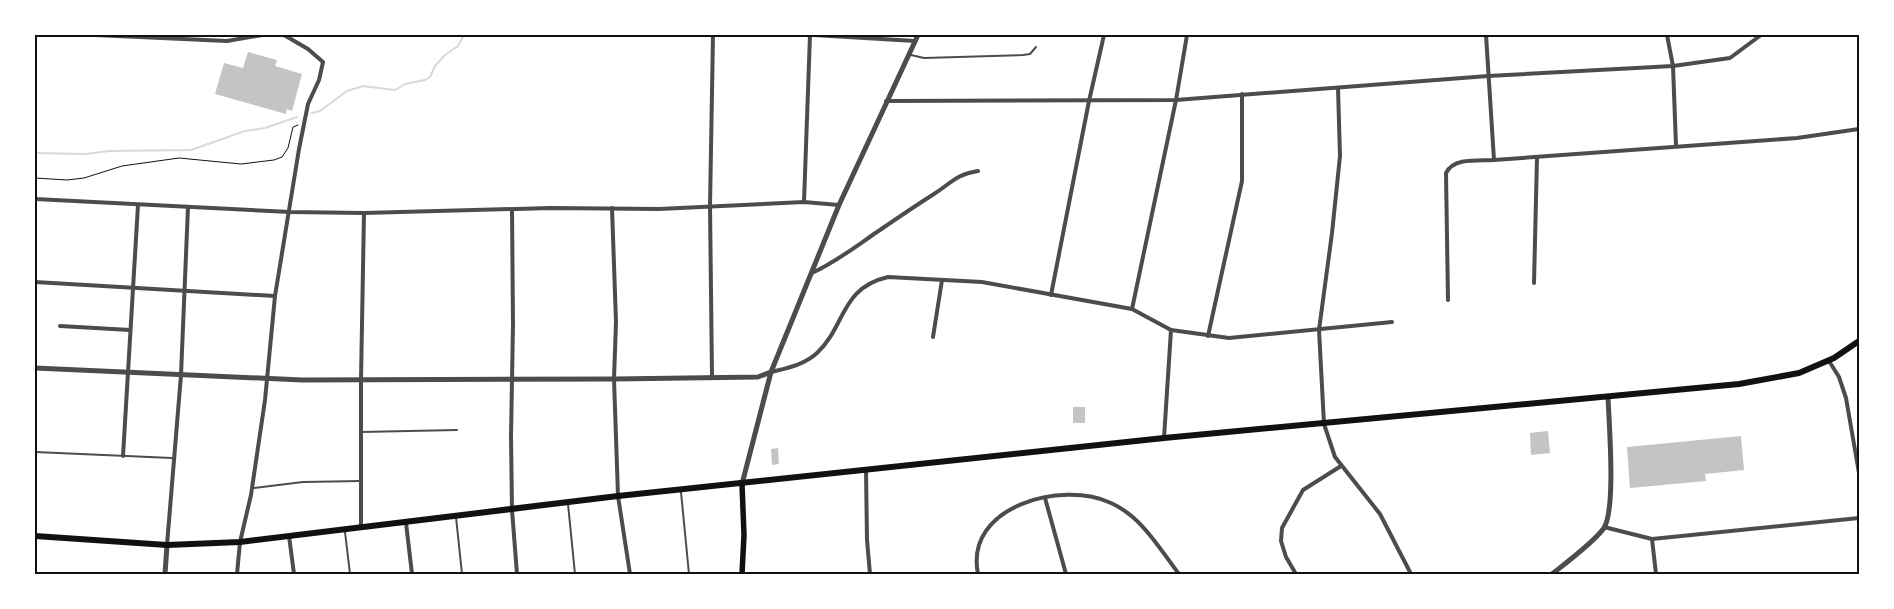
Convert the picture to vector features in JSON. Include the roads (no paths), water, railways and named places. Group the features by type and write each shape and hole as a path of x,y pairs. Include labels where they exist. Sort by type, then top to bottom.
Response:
{"main road":[{"path":"35,536 166,545 240,542 618,496 1164,438 1739,384 1799,373 1829,361 1859,341"},
{"path":"742,484 744,535 742,574"}],"street":[{"path":"95,35 227,41 262,35"},
{"path":"194,40 195,35"},
{"path":"237,574 240,542 252,488 267,379 275,296 304,123 308,104 319,80 324,62 308,49 284,35"},
{"path":"712,377 710,206 714,35"},
{"path":"804,202 810,35"},
{"path":"814,35 915,41"},
{"path":"742,484 771,372 839,205 918,35"},
{"path":"1051,295 1089,101 1104,35"},
{"path":"1132,309 1176,100 1187,35"},
{"path":"1486,35 1494,160"},
{"path":"1667,35 1673,66 1676,146"},
{"path":"886,101 1176,100 1488,76 1673,66 1730,58 1761,35"},
{"path":"1338,88 1340,156 1319,330 1324,424 1335,457 1363,490 1380,514 1410,574"},
{"path":"1208,336 1242,181 1242,94"},
{"path":"1448,300 1446,172 1449,167 1457,162 1797,138 1859,129"},
{"path":"1534,283 1537,157"},
{"path":"810,274 844,256 908,210 937,192 954,178 978,171"},
{"path":"35,199 290,212 364,213 512,209 659,209 804,202 839,205"},
{"path":"124,456 138,205"},
{"path":"165,574 180,375 188,207"},
{"path":"612,208 616,322 614,380 618,496 630,574"},
{"path":"512,209 512,510 517,574"},
{"path":"361,527 364,213"},
{"path":"35,368 267,379 614,380 758,377 800,364 817,353 830,336 849,302 861,288 874,280 888,278 982,282 1132,309 1171,330 1229,338 1392,322"},
{"path":"933,337 942,280"},
{"path":"35,282 275,296"},
{"path":"60,326 130,330"},
{"path":"1164,438 1171,330"},
{"path":"1829,361 1846,398 1859,473"},
{"path":"1552,574 1582,549 1604,527 1610,504 1608,397"},
{"path":"1296,574 1286,558 1281,541 1282,528 1303,490 1341,466"},
{"path":"866,470 867,540 870,574"},
{"path":"978,574 976,554 982,536 996,519 1025,503 1061,495 1079,495 1109,502 1121,508 1139,522 1179,574"},
{"path":"1046,498 1066,574"},
{"path":"1604,527 1652,539 1859,518"},
{"path":"406,523 412,574"},
{"path":"289,536 294,574"},
{"path":"1652,539 1656,574"}],"lane":[{"path":"908,55 924,58 1023,56 1030,54 1036,47"},
{"path":"361,432 457,430"},
{"path":"35,452 174,458"},
{"path":"252,488 303,482 361,482"},
{"path":"681,490 689,574"},
{"path":"568,502 575,574"},
{"path":"456,516 462,574"},
{"path":"345,529 350,574"}],"waterway":[{"path":"312,113 320,111 347,91 363,86 395,90 405,84 425,80 430,77 435,66 445,55 458,46 464,35"},
{"path":"35,153 86,154 109,151 191,150 245,131 265,128 297,117"}]}
